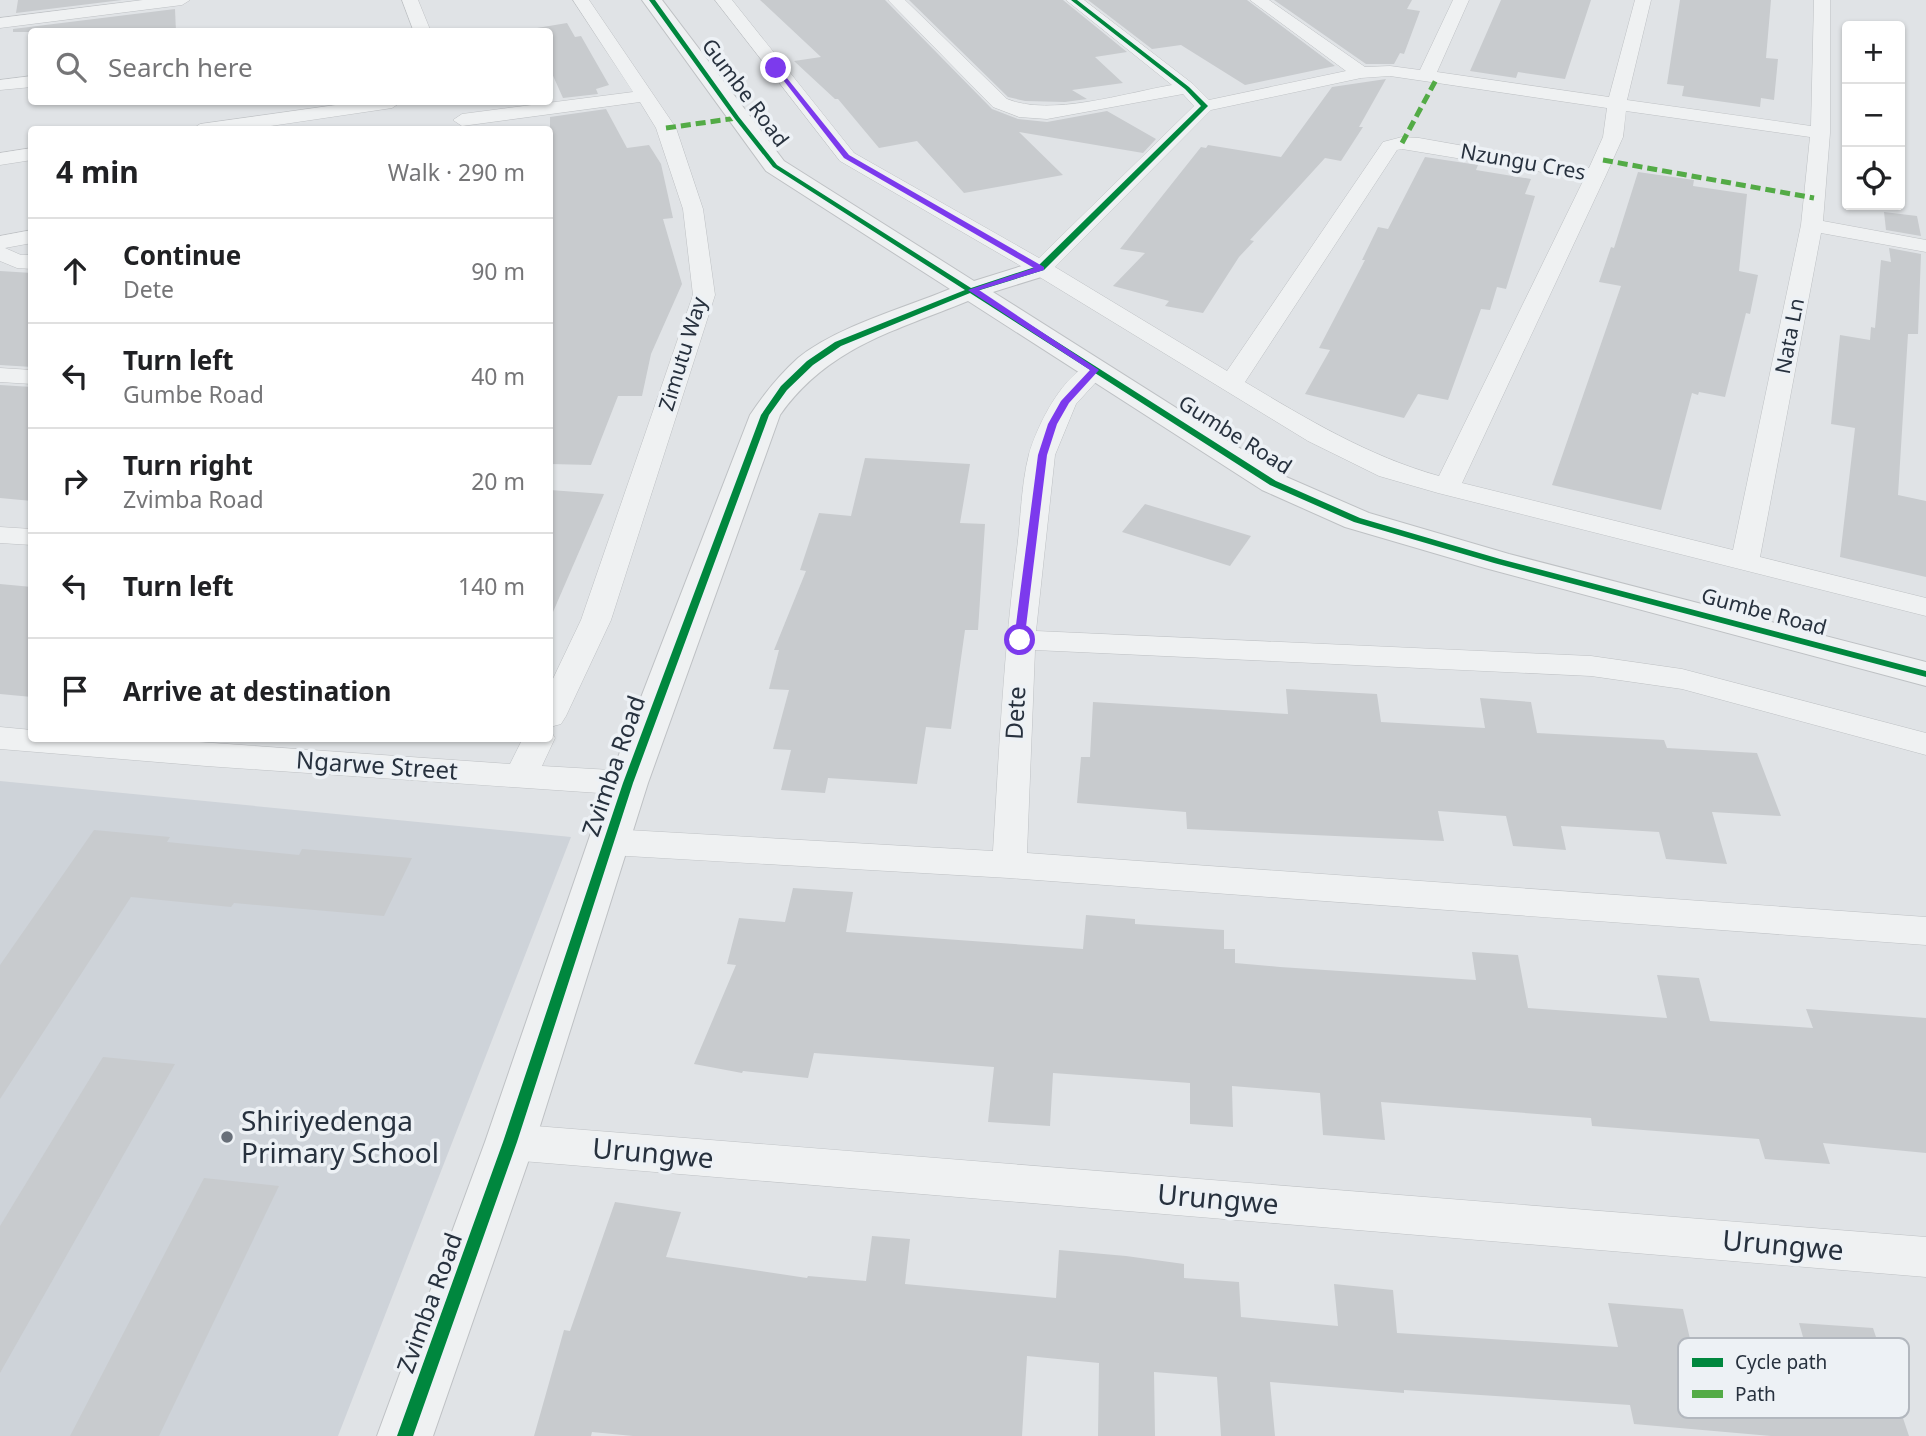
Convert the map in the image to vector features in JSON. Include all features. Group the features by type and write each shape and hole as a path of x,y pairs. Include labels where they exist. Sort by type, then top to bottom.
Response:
{"street":[{"path":"0,23 182,0"},
{"path":"410,0 417,28"},
{"name":"Zimutu Way","path":"553,710 597,620 704,295 693,209 666,128 582,0"},
{"name":"Gumbe Road","path":"652,0 775,166 1273,483 1357,520 1497,561 1926,674"},
{"path":"723,0 847,157 1041,268 1317,436 1388,470 1447,487 1926,607"},
{"path":"896,0 1000,103 1019,111 1047,113 1187,88"},
{"path":"1074,0 1187,88 1205,106"},
{"path":"1426,76 1461,0"},
{"path":"1596,175 1613,137 1617,104 1643,0"},
{"name":"Nata Ln","path":"1745,560 1812,225 1820,133 1822,0"},
{"path":"1265,5 1293,2"},
{"path":"1265,5 1361,73"},
{"path":"1041,268 1205,106 1361,73 1390,71 1820,133"},
{"path":"0,85 28,82"},
{"path":"454,105 463,125 646,96"},
{"path":"228,126 372,105"},
{"name":"Nzungu Cres","path":"1231,384 1390,146 1402,143 1419,144 1596,175 1447,487"},
{"path":"0,159 28,155"},
{"path":"1812,225 1926,246"},
{"path":"0,242 28,237"},
{"path":"0,253 17,261 28,262"},
{"name":"Zvimba Road","path":"405,1436 510,1142 628,783 765,415 784,388 810,363 838,344 972,290 1041,268"},
{"name":"Dete","path":"1010,865 1020,640 1042,455 1065,401 1095,370"},
{"path":"0,375 28,377"},
{"path":"0,535 28,537"},
{"path":"1020,640 1591,666 1682,679 1926,744"},
{"name":"Ngarwe Street","path":"0,738 28,739"},
{"name":"Ngarwe Street","path":"94,742 212,747 628,783"},
{"path":"521,775 536,742"},
{"path":"610,842 1010,865 1926,931"},
{"name":"Urungwe","path":"510,1142 1926,1257"}],"shaded area":[{"name":"Shiriyedenga Primary School","path":"0,781 571,837 338,1436 0,1436"}],"building":[{"path":"18,0 122,0 16,13"},
{"path":"760,0 885,0 992,109 1018,119 1047,122 1107,111 1156,139 1143,153 1019,132 1063,175 964,193 917,141 879,148 838,99 794,61 821,57"},
{"path":"909,0 1063,0 1127,52 1095,57 1123,83 1072,90 1087,99 1065,102 1025,101 1008,97"},
{"path":"1088,0 1247,0 1335,66 1245,85 1181,45 1152,49"},
{"path":"1274,0 1412,0 1407,9 1420,11 1404,54 1400,53 1394,64 1366,64"},
{"path":"1501,0 1591,0 1565,79 1518,72 1516,78 1470,71"},
{"path":"1680,0 1771,0 1766,58 1778,59 1774,100 1761,98 1760,107 1682,96 1684,86 1667,84"},
{"path":"175,9 176,28 28,28 28,32 13,32 13,29"},
{"path":"567,23 575,37 581,36 609,85 596,89 598,94 563,98 553,76 553,28 537,28"},
{"path":"1386,79 1359,127 1363,127 1341,161 1325,158 1250,240 1254,241 1239,257 1203,313 1165,306 1169,301 1113,286 1145,253 1120,249 1201,147 1206,148 1208,145 1281,157 1332,87"},
{"path":"606,109 627,148 649,145 661,164 673,218 663,219 682,284 651,354 642,396 618,396 591,465 553,464 553,126 550,126 550,117"},
{"path":"1425,157 1478,165 1476,170 1531,179 1525,194 1535,196 1506,289 1497,287 1490,310 1481,309 1448,400 1418,394 1404,418 1305,394 1330,350 1319,348 1365,260 1362,260 1378,227 1388,229"},
{"path":"1638,172 1694,180 1693,186 1747,194 1739,271 1758,275 1750,314 1746,313 1725,397 1692,393 1661,510 1552,485 1621,286 1599,282 1611,247 1614,248"},
{"path":"1884,212 1917,216 1921,236 1886,230"},
{"path":"1889,248 1921,254 1918,334 1908,334 1898,495 1926,501 1926,577 1840,557 1855,428 1831,424 1840,335 1870,340 1871,327 1875,328 1881,260 1891,262"},
{"path":"0,271 28,273 28,367 0,365"},
{"path":"0,385 28,387 28,501 0,498"},
{"path":"865,458 970,464 960,523 985,524 978,630 965,630 951,729 926,727 917,784 828,778 825,793 781,790 791,750 773,749 789,690 769,689 779,650 774,650 806,571 800,570 819,513 851,516"},
{"path":"553,490 604,494 553,612"},
{"path":"1145,504 1251,536 1230,566 1122,532"},
{"path":"0,584 28,587 28,697 0,694"},
{"path":"1286,689 1377,694 1381,722 1485,728 1480,698 1531,702 1537,733 1664,740 1667,748 1757,753 1781,816 1712,812 1727,864 1666,859 1659,832 1561,826 1566,850 1513,846 1506,816 1438,811 1444,841 1187,829 1186,812 1077,803 1081,757 1090,757 1093,702 1288,714"},
{"path":"94,830 170,837 167,842 299,855 302,849 412,858 384,916 234,903 231,907 131,897 0,1099 0,965"},
{"path":"793,888 853,892 846,932 1083,949 1086,915 1135,919 1135,924 1224,930 1224,949 1235,949 1235,963 1476,980 1472,952 1518,955 1528,1008 1667,1018 1657,975 1699,978 1710,1021 1813,1028 1806,1009 1926,1018 1926,1153 1823,1143 1830,1164 1765,1159 1759,1139 1592,1126 1591,1118 1381,1102 1385,1140 1323,1135 1320,1093 1232,1086 1233,1127 1190,1124 1190,1083 1053,1073 1050,1126 988,1122 994,1067 814,1053 808,1078 742,1073 694,1064 736,965 727,964 739,918 785,922"},
{"path":"103,1057 175,1064 0,1373 0,1226"},
{"path":"204,1178 279,1186 159,1436 70,1436"},
{"path":"615,1202 681,1212 666,1257 807,1278 866,1281 872,1236 910,1239 905,1284 1056,1298 1059,1250 1126,1256 1184,1264 1184,1278 1239,1282 1241,1317 1338,1326 1334,1284 1393,1290 1397,1333 1618,1347 1608,1303 1683,1309 1690,1338 1678,1338 1678,1418 1903,1418 1909,1436 1771,1436 1634,1424 1630,1405 1404,1390 1404,1393 1270,1382 1275,1436 1221,1436 1217,1377 1154,1372 1155,1436 1098,1436 1099,1363 1027,1356 1022,1436 633,1436 592,1432 591,1436 534,1436 564,1330 570,1331"},
{"path":"1799,1323 1873,1328 1876,1338 1803,1338"}],"marked path":[{"path":"1402,143 1437,78"},
{"path":"666,128 737,118"},
{"path":"1603,160 1814,198"}],"cycle path":[{"path":"652,0 775,166 1273,483 1357,520 1497,561 1926,674"},
{"path":"405,1436 510,1142 628,783 765,415 784,388 810,363 838,344 972,290 1041,268 1205,106 1187,88 1074,0"}],"place":[{"name":"Shiriyedenga Primary School","path":"227,1137"}],"route":[{"path":"776,68 847,157 1041,268 972,290 1095,370 1065,401 1042,455 1020,640"}]}
